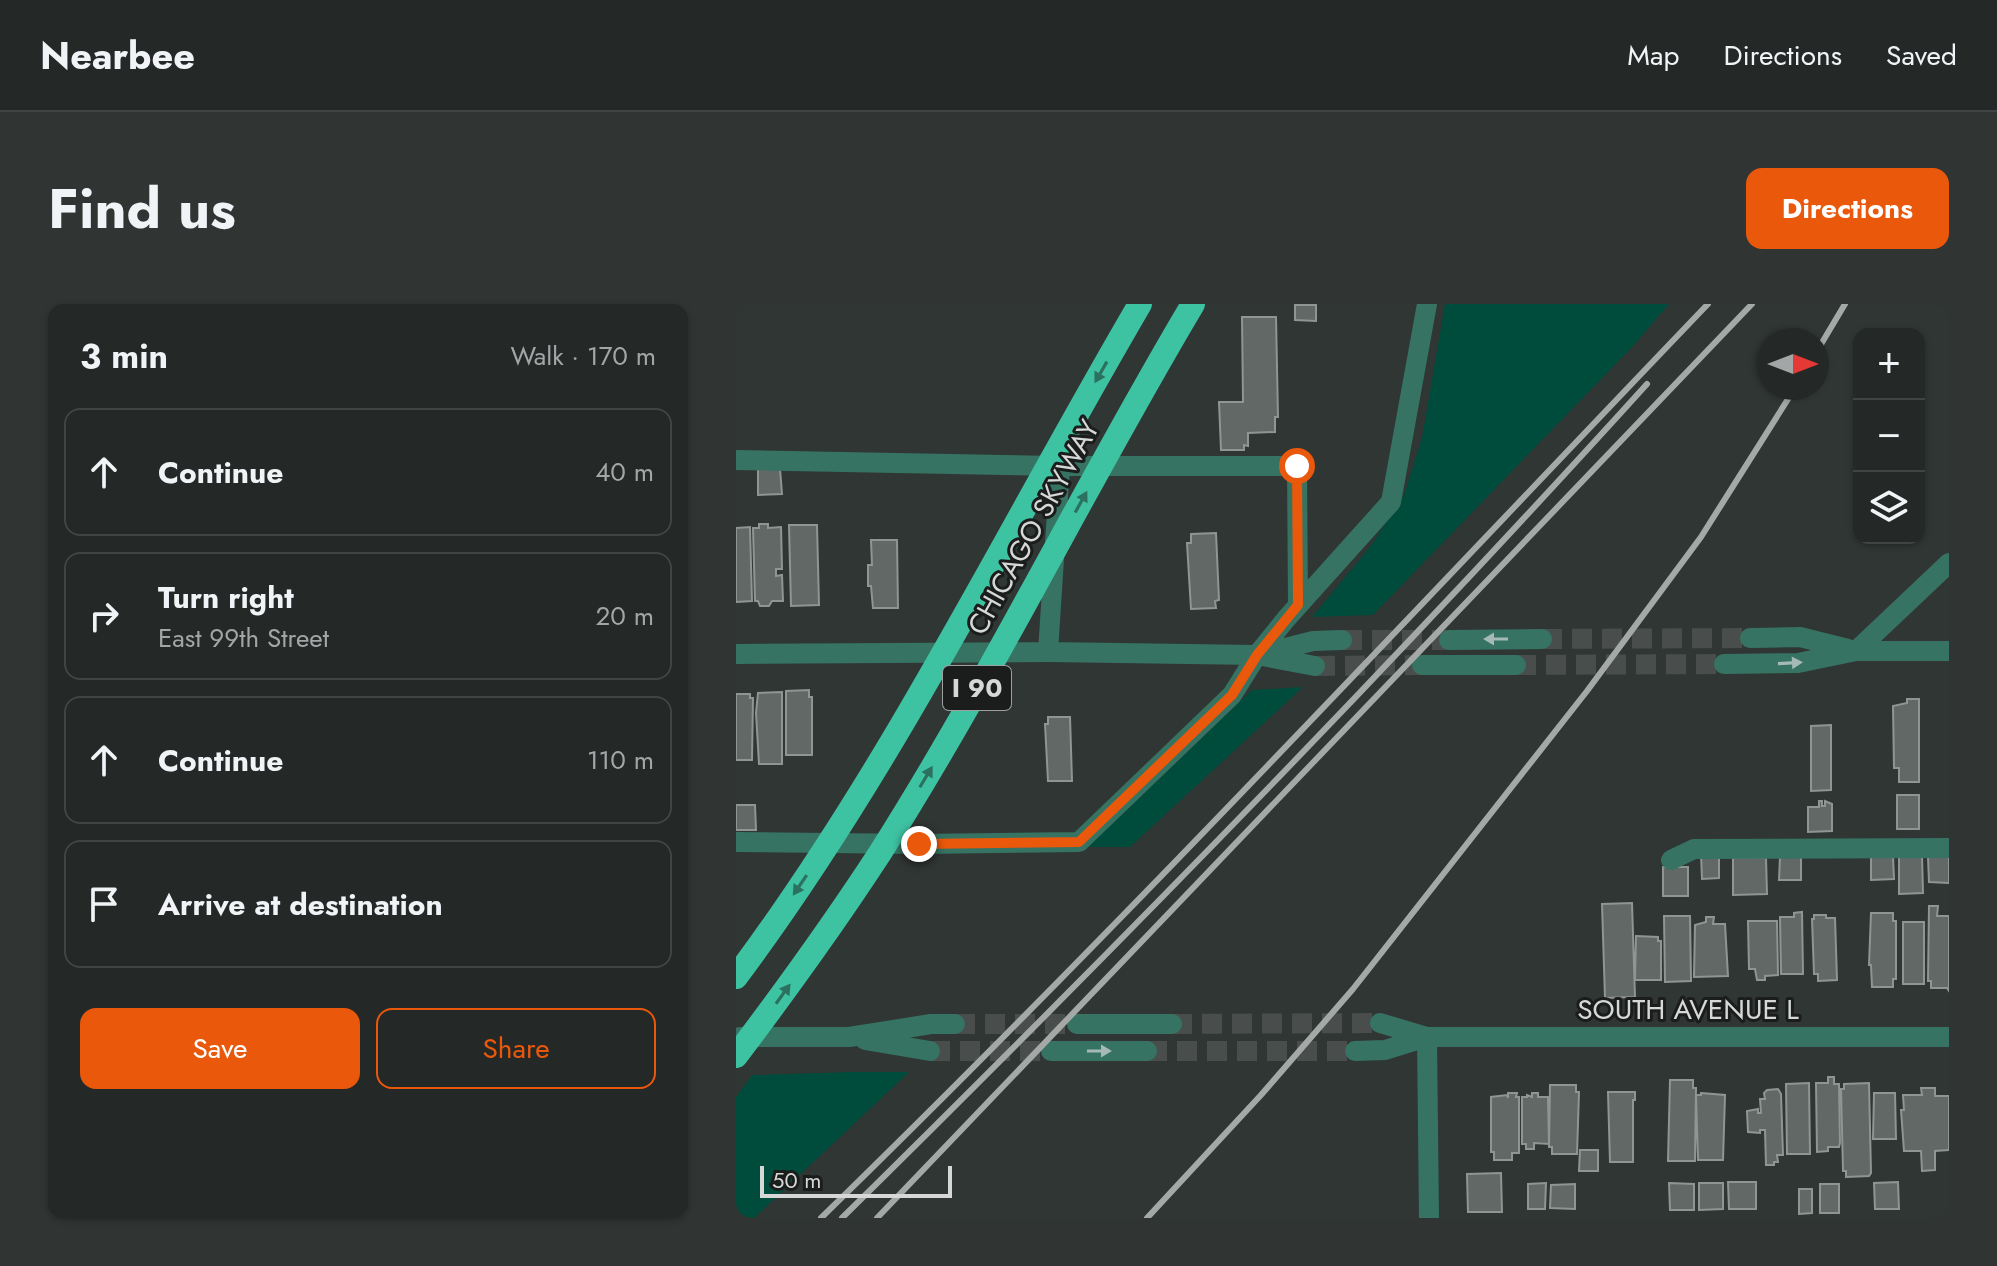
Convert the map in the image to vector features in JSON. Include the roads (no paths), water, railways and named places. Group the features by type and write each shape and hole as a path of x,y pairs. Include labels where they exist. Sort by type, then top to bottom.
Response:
{"highway":[{"name":"CHICAGO SKYWAY","path":"736,977 839,828 911,709 1140,304"},
{"name":"CHICAGO SKYWAY","path":"736,1056 786,989 888,839 952,732 1193,304"}],"street":[{"path":"736,842 1079,842 1232,695 1257,655 1298,605 1391,502 1427,304"},
{"path":"736,460 1060,466 1297,466 1298,605"},
{"path":"1048,652 1060,466"},
{"path":"1856,651 1949,563"},
{"path":"1750,638 1800,637 1856,651"},
{"path":"1449,640 1542,639"},
{"path":"1257,655 1313,641 1342,640"},
{"path":"1724,664 1798,663 1856,651 1949,651"},
{"path":"736,654 1048,652 1257,655 1315,666"},
{"path":"1422,665 1516,665"},
{"path":"1671,860 1694,849 1949,848"},
{"name":"SOUTH AVENUE L","path":"1380,1023 1427,1037 1949,1037"},
{"path":"736,1037 849,1037 931,1024 955,1024"},
{"path":"1077,1024 1172,1024"},
{"path":"849,1037 930,1051"},
{"path":"1427,1037 1429,1218"},
{"name":"SOUTH AVENUE L","path":"1355,1051 1385,1050 1427,1037"},
{"path":"1051,1051 1147,1051"}],"tunnel":[{"path":"1542,639 1750,638"},
{"path":"1342,640 1449,640"},
{"path":"1516,665 1724,664"},
{"path":"1315,666 1422,665"},
{"path":"1172,1024 1380,1023"},
{"path":"955,1024 1077,1024"},
{"path":"930,1051 1051,1051"},
{"path":"1147,1051 1355,1051"}],"railway":[{"path":"821,1218 1158,880 1708,304"},
{"path":"877,1218 1752,304"},
{"path":"1829,331 1845,304"},
{"path":"842,1218 1250,807 1451,597 1647,384"},
{"path":"1147,1218 1261,1095 1353,989 1587,691 1701,537 1787,400"}]}
